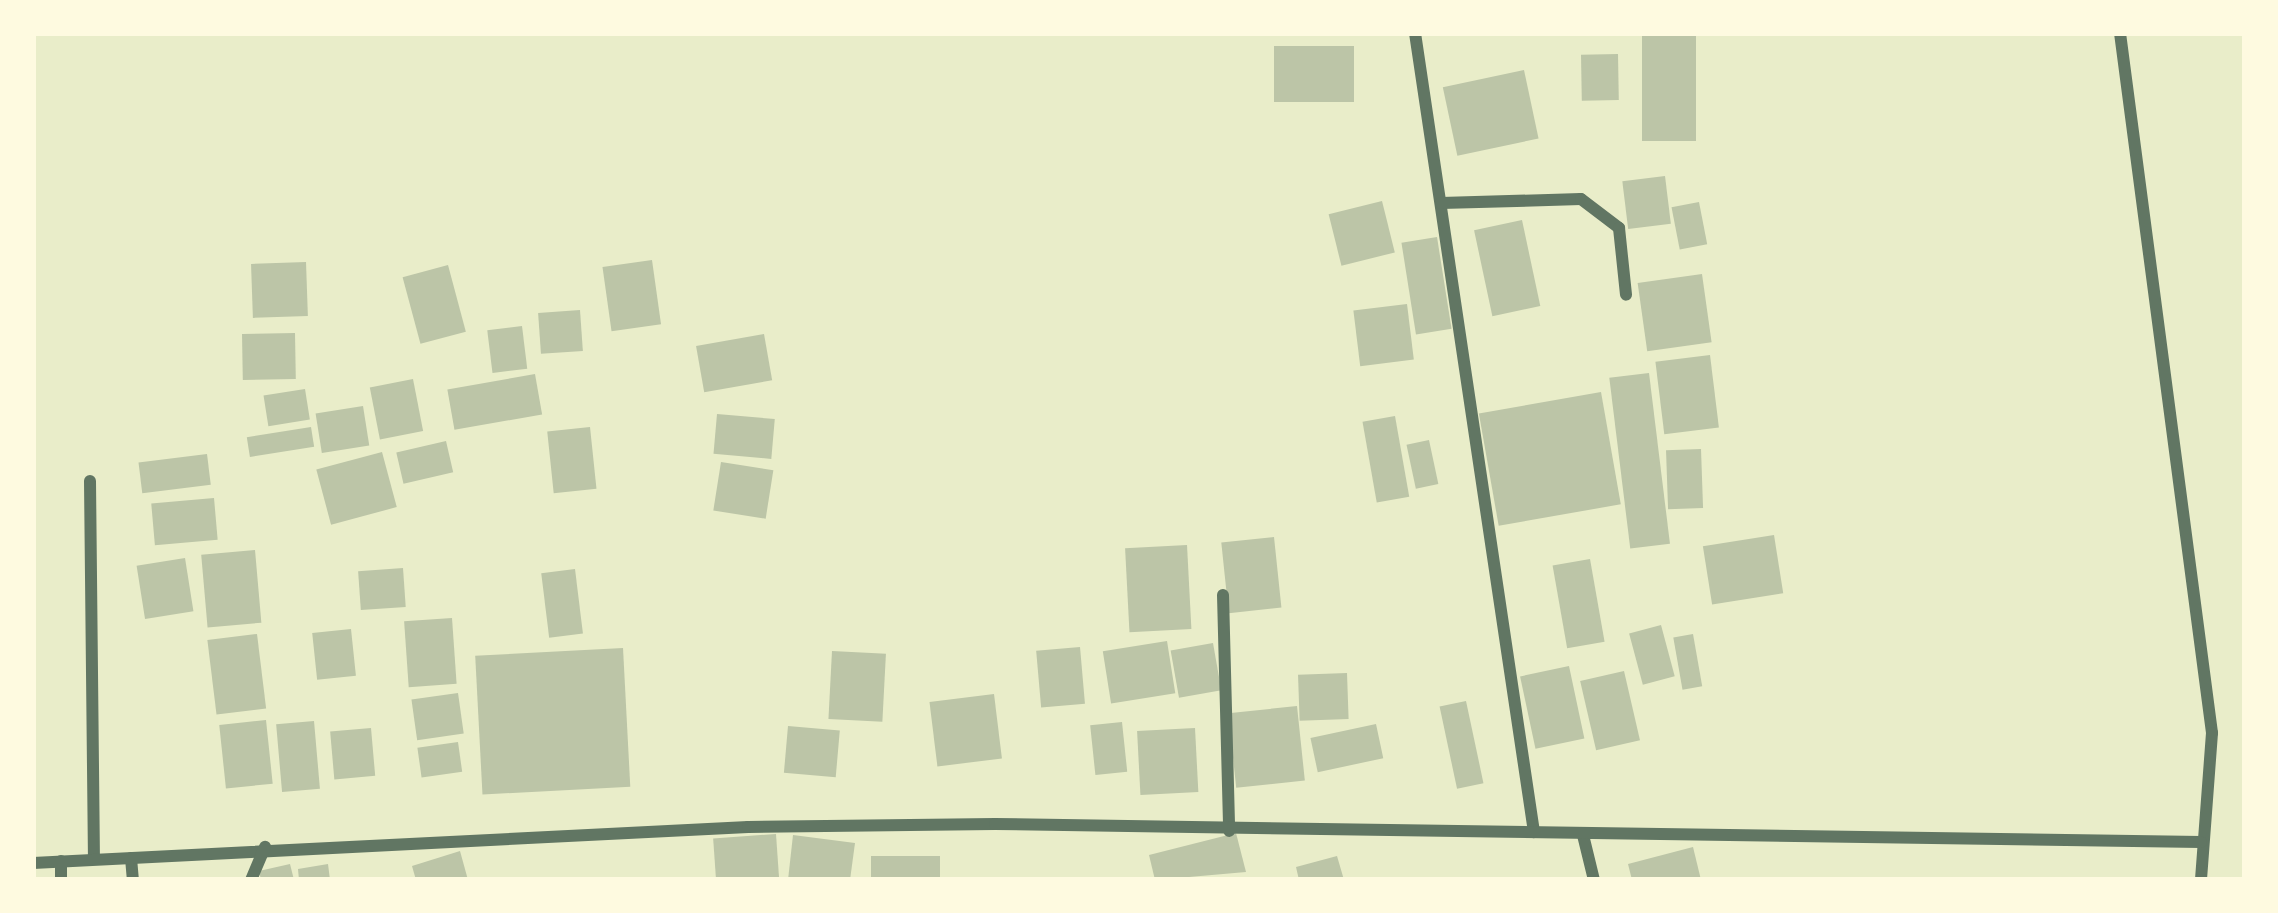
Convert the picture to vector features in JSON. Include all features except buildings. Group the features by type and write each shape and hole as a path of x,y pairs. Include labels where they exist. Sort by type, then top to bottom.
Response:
{"street":[{"path":"1415,33 1534,832"},
{"path":"2120,33 2212,733 2200,880"},
{"path":"1441,203 1581,199 1619,228 1626,295"},
{"path":"90,482 94,859"},
{"path":"1223,596 1228,831"},
{"path":"33,863 265,847 748,827 1228,831 1360,824 1583,836 2201,842"},
{"path":"1583,836 1594,880"},
{"path":"251,880 265,847"},
{"path":"131,858 133,880"},
{"path":"61,861 61,880"}]}
